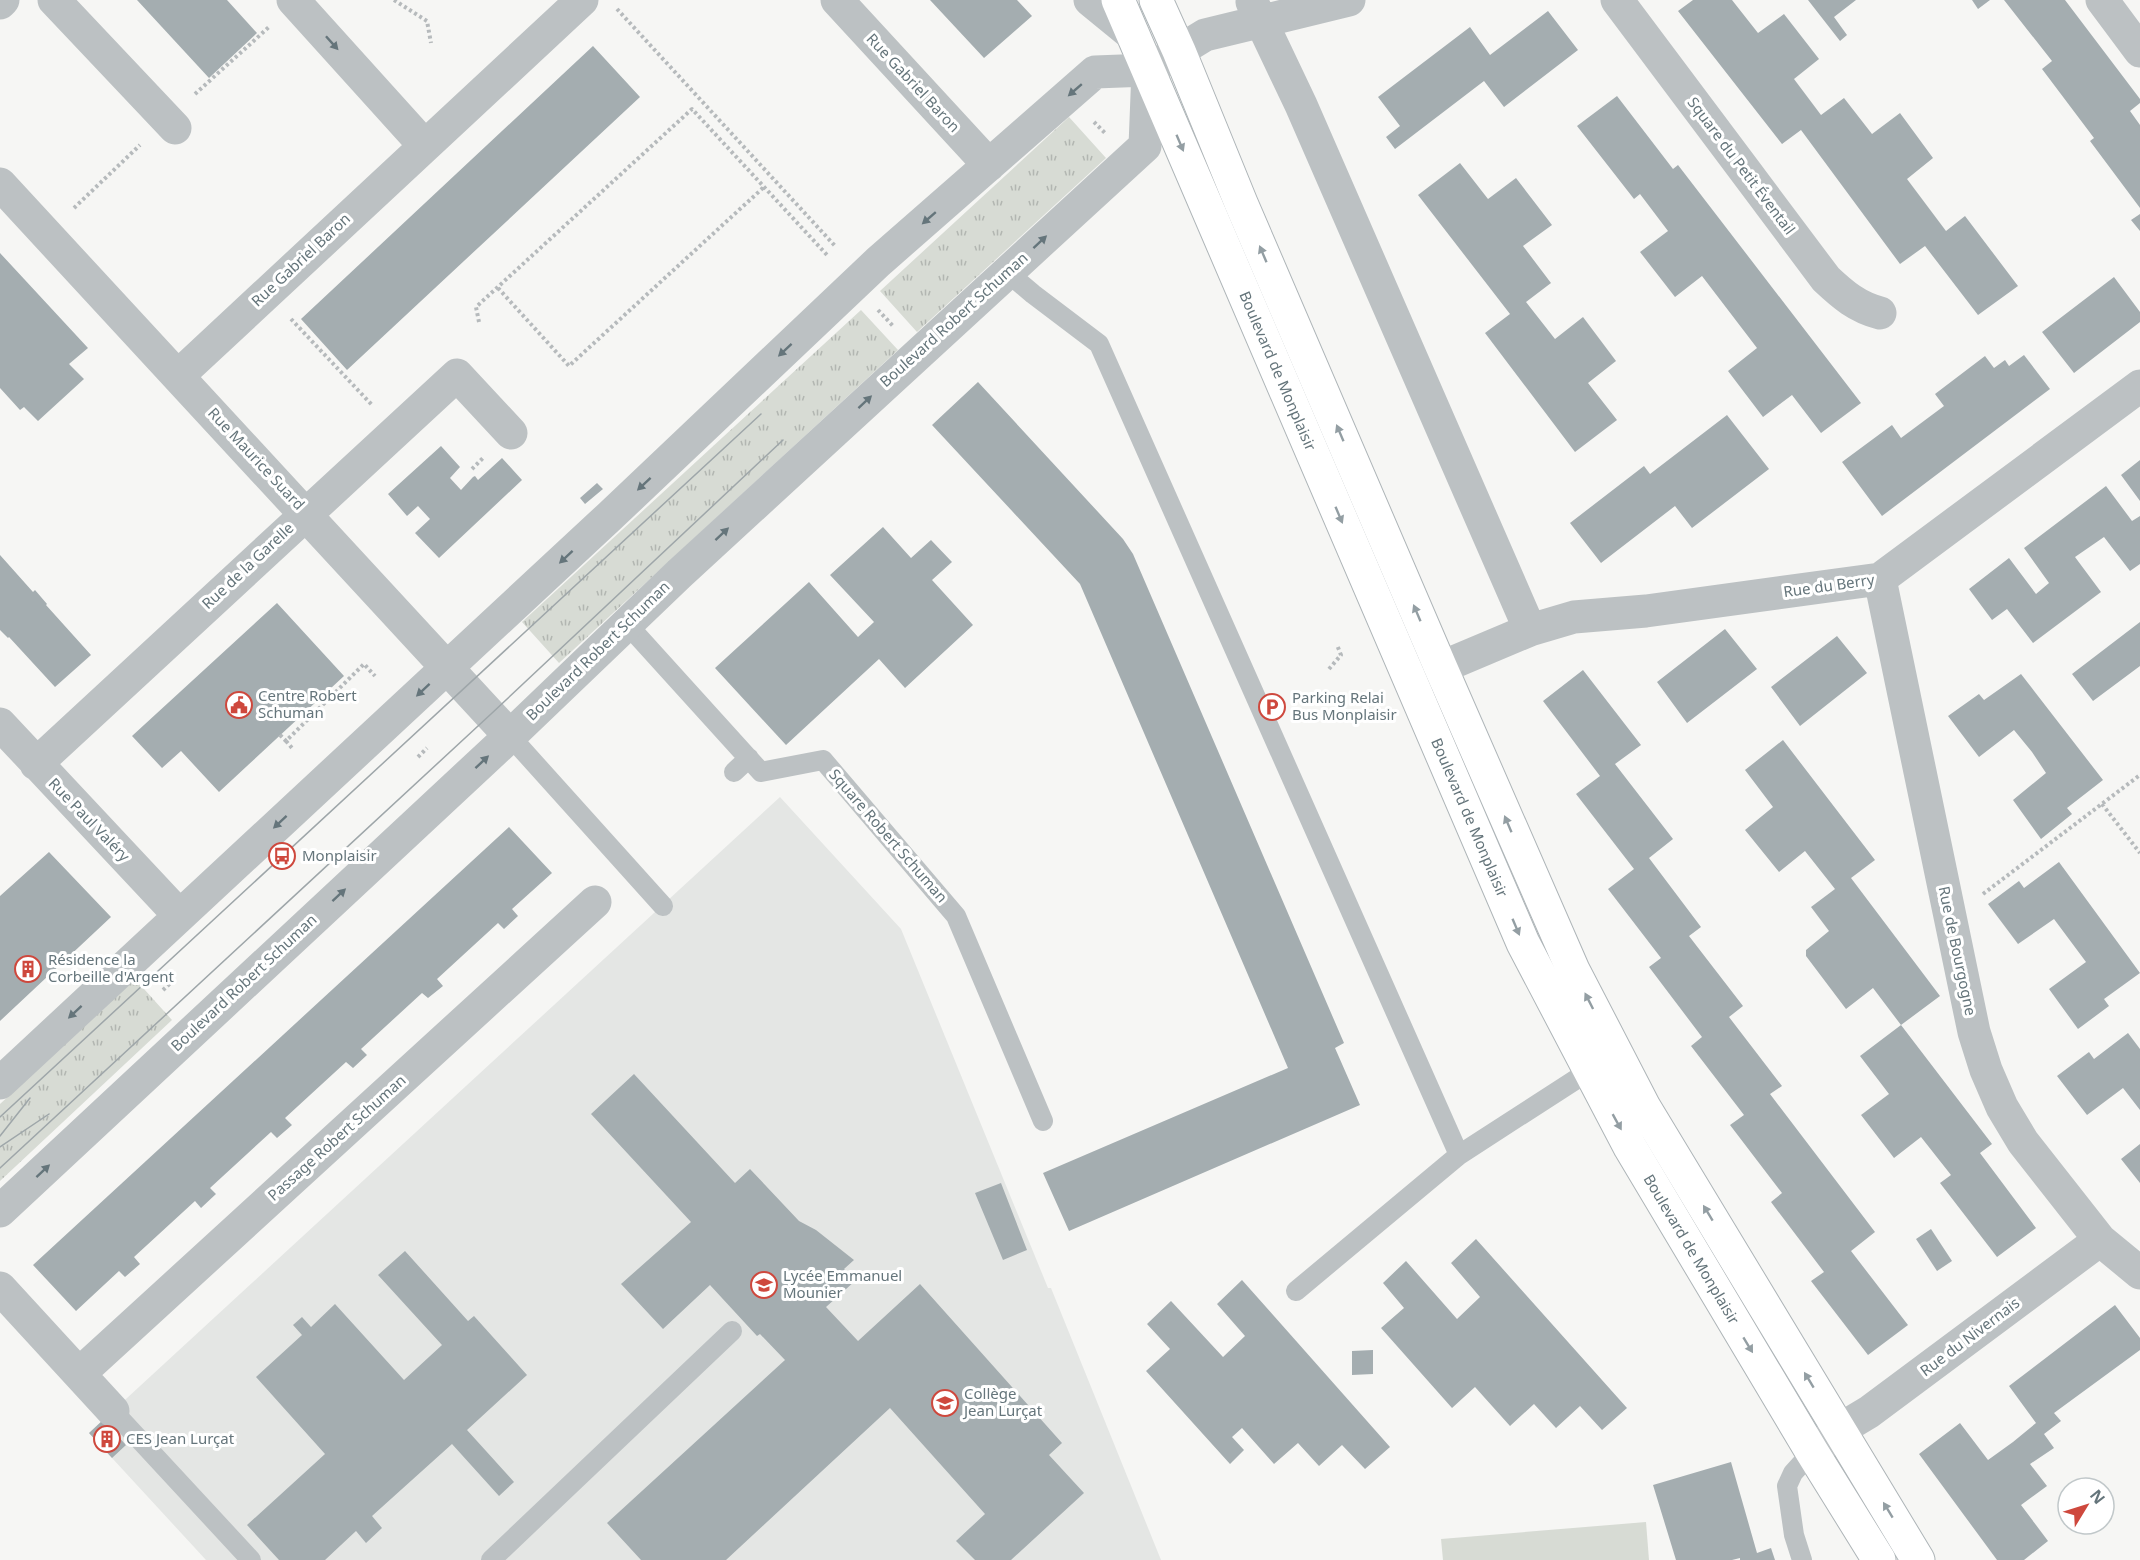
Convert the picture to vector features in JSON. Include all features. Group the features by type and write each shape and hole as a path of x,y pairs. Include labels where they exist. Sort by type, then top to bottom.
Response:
{"main road":[{"name":"Boulevard de Monplaisir","path":"1118,0 1523,943 1630,1147 1879,1560"},
{"path":"1156,0 1440,666 1573,970 1655,1125 1918,1560"}],"street":[{"path":"54,0 175,128"},
{"name":"Rue Gabriel Baron","path":"837,0 988,165"},
{"name":"Boulevard de Monplaisir","path":"1090,0 1134,36"},
{"path":"0,1083 448,667 878,262 1095,72 1148,70 1205,35 1256,10 1349,0"},
{"name":"Square du Petit Éventail","path":"1617,0 1826,279 1862,309 1880,314"},
{"path":"2102,0 2140,51"},
{"name":"Rue Gabriel Baron","path":"178,376 424,145 596,1"},
{"path":"1256,10 1301,105 1530,630 1409,680"},
{"path":"282,12 424,145"},
{"name":"Boulevard Robert Schuman","path":"0,1211 510,736 626,623 1145,146 1148,70"},
{"name":"Rue Maurice Suard","path":"0,184 510,736"},
{"name":"Rue de la Garelle","path":"36,764 457,375 511,433"},
{"name":"Rue du Berry","path":"1530,630 1574,617 1646,611 1880,579 2140,386"},
{"name":"Rue de Bourgogne","path":"1880,579 1974,1032 1986,1070 2002,1107 2023,1142 2100,1240 2140,1273"},
{"name":"Rue Paul Valéry","path":"0,724 179,915"},
{"name":"Passage Robert Schuman","path":"79,1374 595,902"},
{"name":"Rue du Nivernais","path":"1812,1452 2100,1240"},
{"path":"0,1288 113,1411"}],"lane":[{"path":"1007,272 1032,294 1099,344 1459,1155"},
{"name":"Square Robert Schuman","path":"626,623 761,772 823,760 956,916 1042,1121"},
{"path":"510,736 663,906"},
{"path":"734,772 749,758"},
{"path":"1296,1291 1459,1155 1589,1071"},
{"path":"491,1560 732,1331"},
{"path":"113,1411 251,1560"},
{"path":"1802,1560 1794,1535 1787,1486 1793,1473 1812,1452"}],"path":[{"path":"394,0 427,21 431,43"},
{"path":"596,1 836,247"},
{"path":"192,96 282,12"},
{"path":"479,322 476,307 692,109 827,255"},
{"path":"1092,119 1113,142"},
{"path":"68,214 141,144"},
{"path":"498,288 569,366 764,187"},
{"path":"876,308 900,334"},
{"path":"288,314 379,412"},
{"path":"1329,669 1341,655 1337,645"},
{"path":"286,741 364,664 375,676"},
{"path":"280,735 292,748"},
{"path":"418,757 427,748"},
{"path":"1982,895 1992,890 2140,775"},
{"path":"2102,804 2140,853"},
{"path":"162,990 176,978"}],"shaded area":[{"path":"780,797 901,929 1048,1288 1051,1288 1161,1560 206,1560 89,1433"}],"green space":[{"path":"1069,117 1106,158 917,332 880,291"},
{"path":"861,310 898,350 559,663 522,622"},
{"path":"135,979 172,1020 0,1181 0,1104"},
{"path":"1646,1522 1649,1560 1443,1560 1441,1539"}],"building":[{"path":"137,0 227,0 257,33 209,78"},
{"path":"930,0 1017,0 1032,16 984,58"},
{"path":"1693,0 1732,0 1758,33 1784,14 1819,59 1794,79 1821,115 1844,98 1872,134 1900,113 1933,158 1907,179 1946,231 1965,216 2018,286 1978,315 1925,246 1900,264 1801,130 1782,144 1678,11"},
{"path":"1808,0 1856,0 1834,17 1847,35 1840,41"},
{"path":"1972,0 1990,0 1978,9"},
{"path":"2004,0 2065,0 2140,99 2140,103 2130,111 2140,125 2140,208 2090,141 2094,138 2042,69 2052,61"},
{"path":"1548,11 1578,50 1504,107 1484,81 1395,149 1386,137 1400,126 1378,97 1470,27 1490,55"},
{"path":"593,46 640,97 347,370 301,319"},
{"path":"1617,96 1673,169 1678,165 1861,403 1821,433 1792,395 1763,417 1728,371 1757,348 1702,276 1675,297 1640,252 1668,231 1640,194 1634,199 1577,126"},
{"path":"1460,163 1488,199 1516,178 1552,225 1523,246 1551,283 1526,302 1555,339 1583,317 1616,361 1588,383 1617,420 1575,452 1485,333 1510,314 1418,195"},
{"path":"2140,214 2140,231 2131,220"},
{"path":"0,253 88,348 69,364 84,379 38,421 24,407 20,410 0,388"},
{"path":"2114,277 2140,312 2140,322 2074,373 2042,332"},
{"path":"2024,355 2050,389 1882,516 1842,462 1892,425 1901,438 1944,406 1935,394 1985,356 1994,368 2005,360 2009,366"},
{"path":"978,382 1123,539 1133,554 1344,1043 1335,1048 1360,1105 1069,1231 1043,1173 1288,1068 1080,584 932,425"},
{"path":"1727,415 1769,469 1692,528 1675,506 1601,563 1570,523 1644,466 1650,474"},
{"path":"441,446 460,467 450,478 461,490 473,477 475,476 478,480 502,458 522,480 439,558 415,533 430,519 418,506 407,516 388,494"},
{"path":"2140,460 2140,501 2121,475"},
{"path":"597,483 603,489 585,504 580,498"},
{"path":"2106,486 2132,521 2140,516 2140,564 2130,571 2104,537 2075,557 2101,592 2033,643 2007,609 1992,620 1969,589 2009,558 2036,594 2049,583 2024,548"},
{"path":"883,527 911,558 931,540 952,562 932,580 973,625 905,688 879,659 786,745 715,668 809,582 858,637 874,622 830,575"},
{"path":"0,555 33,592 35,590 91,655 55,687 0,630"},
{"name":"Centre Robert Schuman","path":"277,603 344,676 219,792 181,751 162,768 132,736"},
{"path":"2140,622 2140,666 2093,701 2072,674"},
{"path":"1725,629 1757,669 1687,723 1657,682"},
{"path":"1837,636 1867,673 1800,726 1771,687"},
{"path":"1583,670 1641,745 1615,764 1673,839 1649,858 1701,927 1689,936 1743,1006 1729,1017 1782,1086 1770,1094 1875,1232 1851,1251 1908,1325 1868,1355 1811,1281 1824,1272 1771,1202 1782,1193 1730,1125 1744,1115 1691,1046 1702,1037 1649,967 1661,958 1608,889 1634,869 1576,794 1600,776 1543,701"},
{"path":"2021,674 2103,780 2067,808 2072,814 2041,839 2013,800 2046,773 2032,752 2014,730 1979,757 1948,716 1979,694 1984,700"},
{"path":"1783,740 1875,860 1851,878 1940,996 1901,1025 1873,988 1846,1009 1806,956 1806,950 1829,931 1811,907 1835,889 1805,851 1779,872 1745,830 1773,807 1745,770"},
{"path":"509,827 552,873 512,909 518,916 504,929 498,923 437,979 443,986 428,998 422,993 361,1049 367,1055 353,1068 346,1062 285,1118 292,1125 277,1138 271,1132 210,1188 216,1194 201,1208 195,1201 134,1257 140,1264 125,1277 119,1271 76,1311 33,1265"},
{"name":"Résidence la Corbeille d'Argent","path":"49,852 111,917 0,1021 0,896"},
{"path":"2059,862 2140,973 2104,999 2109,1006 2078,1029 2049,989 2086,962 2054,919 2018,944 1988,904 2019,881 2024,888"},
{"path":"1901,1025 1992,1144 1980,1153 2036,1228 1997,1257 1940,1183 1951,1175 1921,1137 1894,1158 1861,1115 1889,1094 1860,1056"},
{"path":"2128,1033 2140,1049 2140,1110 2123,1088 2087,1115 2057,1076 2089,1052 2094,1059"},
{"path":"634,1074 735,1183 750,1169 799,1221 816,1230 854,1260 844,1269 855,1281 826,1307 858,1341 920,1284 1062,1443 1049,1455 1084,1493 1011,1560 975,1560 956,1541 985,1514 890,1408 726,1560 641,1560 607,1523 785,1360 760,1334 757,1336 710,1285 663,1329 621,1284 691,1222 591,1114"},
{"path":"2140,1144 2140,1183 2121,1159"},
{"path":"1001,1183 1027,1250 1003,1260 975,1193"},
{"path":"1931,1229 1952,1261 1937,1271 1916,1239"},
{"path":"1476,1239 1627,1408 1602,1430 1580,1406 1556,1428 1534,1404 1510,1426 1475,1387 1452,1408 1381,1328 1404,1308 1383,1283 1406,1261 1457,1319 1480,1297 1451,1263"},
{"path":"405,1251 468,1321 474,1316 527,1375 467,1430 514,1482 499,1496 452,1444 372,1516 382,1528 366,1543 356,1531 325,1560 279,1560 247,1525 325,1454 256,1377 302,1335 293,1325 302,1317 311,1327 335,1304 404,1380 442,1345 378,1275"},
{"path":"1242,1280 1390,1447 1365,1469 1342,1445 1319,1466 1298,1443 1274,1464 1242,1428 1232,1437 1244,1450 1230,1464 1146,1371 1170,1349 1147,1324 1171,1301 1223,1357 1245,1336 1217,1304"},
{"path":"2115,1305 2140,1338 2140,1350 2054,1413 2061,1421 2044,1434 2054,1448 2030,1464 2047,1486 2021,1505 2048,1541 2024,1560 1997,1560 1919,1454 1960,1423 1988,1460 2013,1442 2036,1423 2009,1386"},
{"path":"1373,1350 1373,1374 1352,1375 1352,1351"},
{"name":"CES Jean Lurçat","path":"103,1420 126,1445 112,1458 89,1433"},
{"path":"1731,1462 1757,1553 1771,1548 1775,1560 1740,1560 1740,1558 1676,1560 1653,1485"}],"tram line":[{"path":"0,1117 761,414"},
{"path":"0,1168 491,714 783,440"},
{"path":"0,1136 30,1098"},
{"path":"0,1147 49,1114"}],"place":[{"name":"Centre Robert Schuman","path":"239,705"},
{"name":"Parking Relai Bus Monplaisir","path":"1272,707"},
{"name":"Monplaisir","path":"282,856"},
{"name":"Résidence la Corbeille d'Argent","path":"28,969"},
{"name":"Lycée Emmanuel Mounier","path":"764,1285"},
{"name":"Collège Jean Lurçat","path":"945,1403"},
{"name":"CES Jean Lurçat","path":"107,1439"}]}
